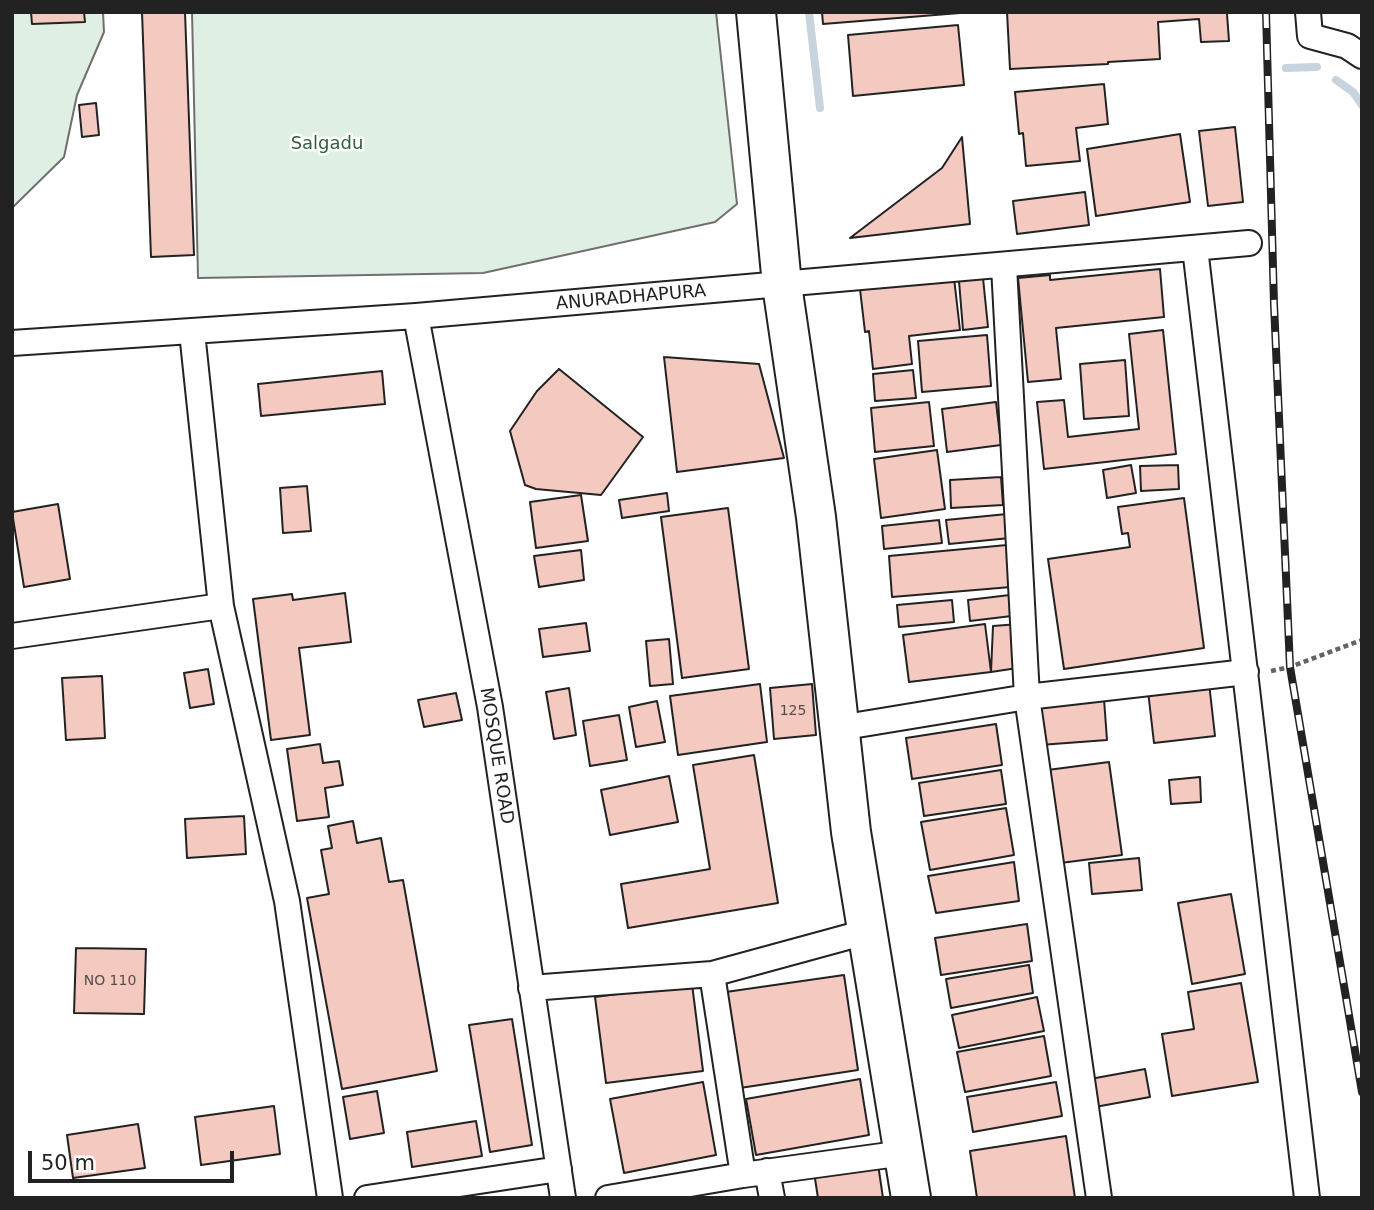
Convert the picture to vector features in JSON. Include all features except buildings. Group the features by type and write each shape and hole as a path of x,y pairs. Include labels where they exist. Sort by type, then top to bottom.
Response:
{"main road":[{"path":"756,12 782,285 814,505 851,832 911,1198"}],"street":[{"path":"1308,12 1310,36 1347,46 1362,56"},
{"name":"ANURADHAPURA","path":"12,343 416,316 1249,243"},
{"path":"1195,248 1307,1198"},
{"path":"1004,266 1027,697 1099,1198"},
{"name":"MOSQUE ROAD","path":"416,316 490,708 563,1198"},
{"path":"191,332 221,606 287,901 330,1198"},
{"path":"12,636 221,606"},
{"path":"839,728 1027,697 1246,672"},
{"path":"531,988 712,974 866,932"},
{"path":"712,974 743,1175"},
{"path":"608,1198 767,1171 904,1153"},
{"path":"368,1198 559,1169"},
{"path":"767,1171 772,1198"}],"path":[{"path":"1246,672 1277,671 1362,640"}],"green space":[{"path":"12,12 103,12 104,32 77,95 64,157 12,208"},
{"name":"Salgadu","path":"192,12 716,12 737,204 715,222 483,273 198,278"}],"waterway":[{"path":"809,12 820,108"},
{"path":"1286,68 1317,67"},
{"path":"1336,80 1353,92 1362,105"}],"railway":[{"path":"1266,12 1274,304 1290,667 1362,1092"}]}
